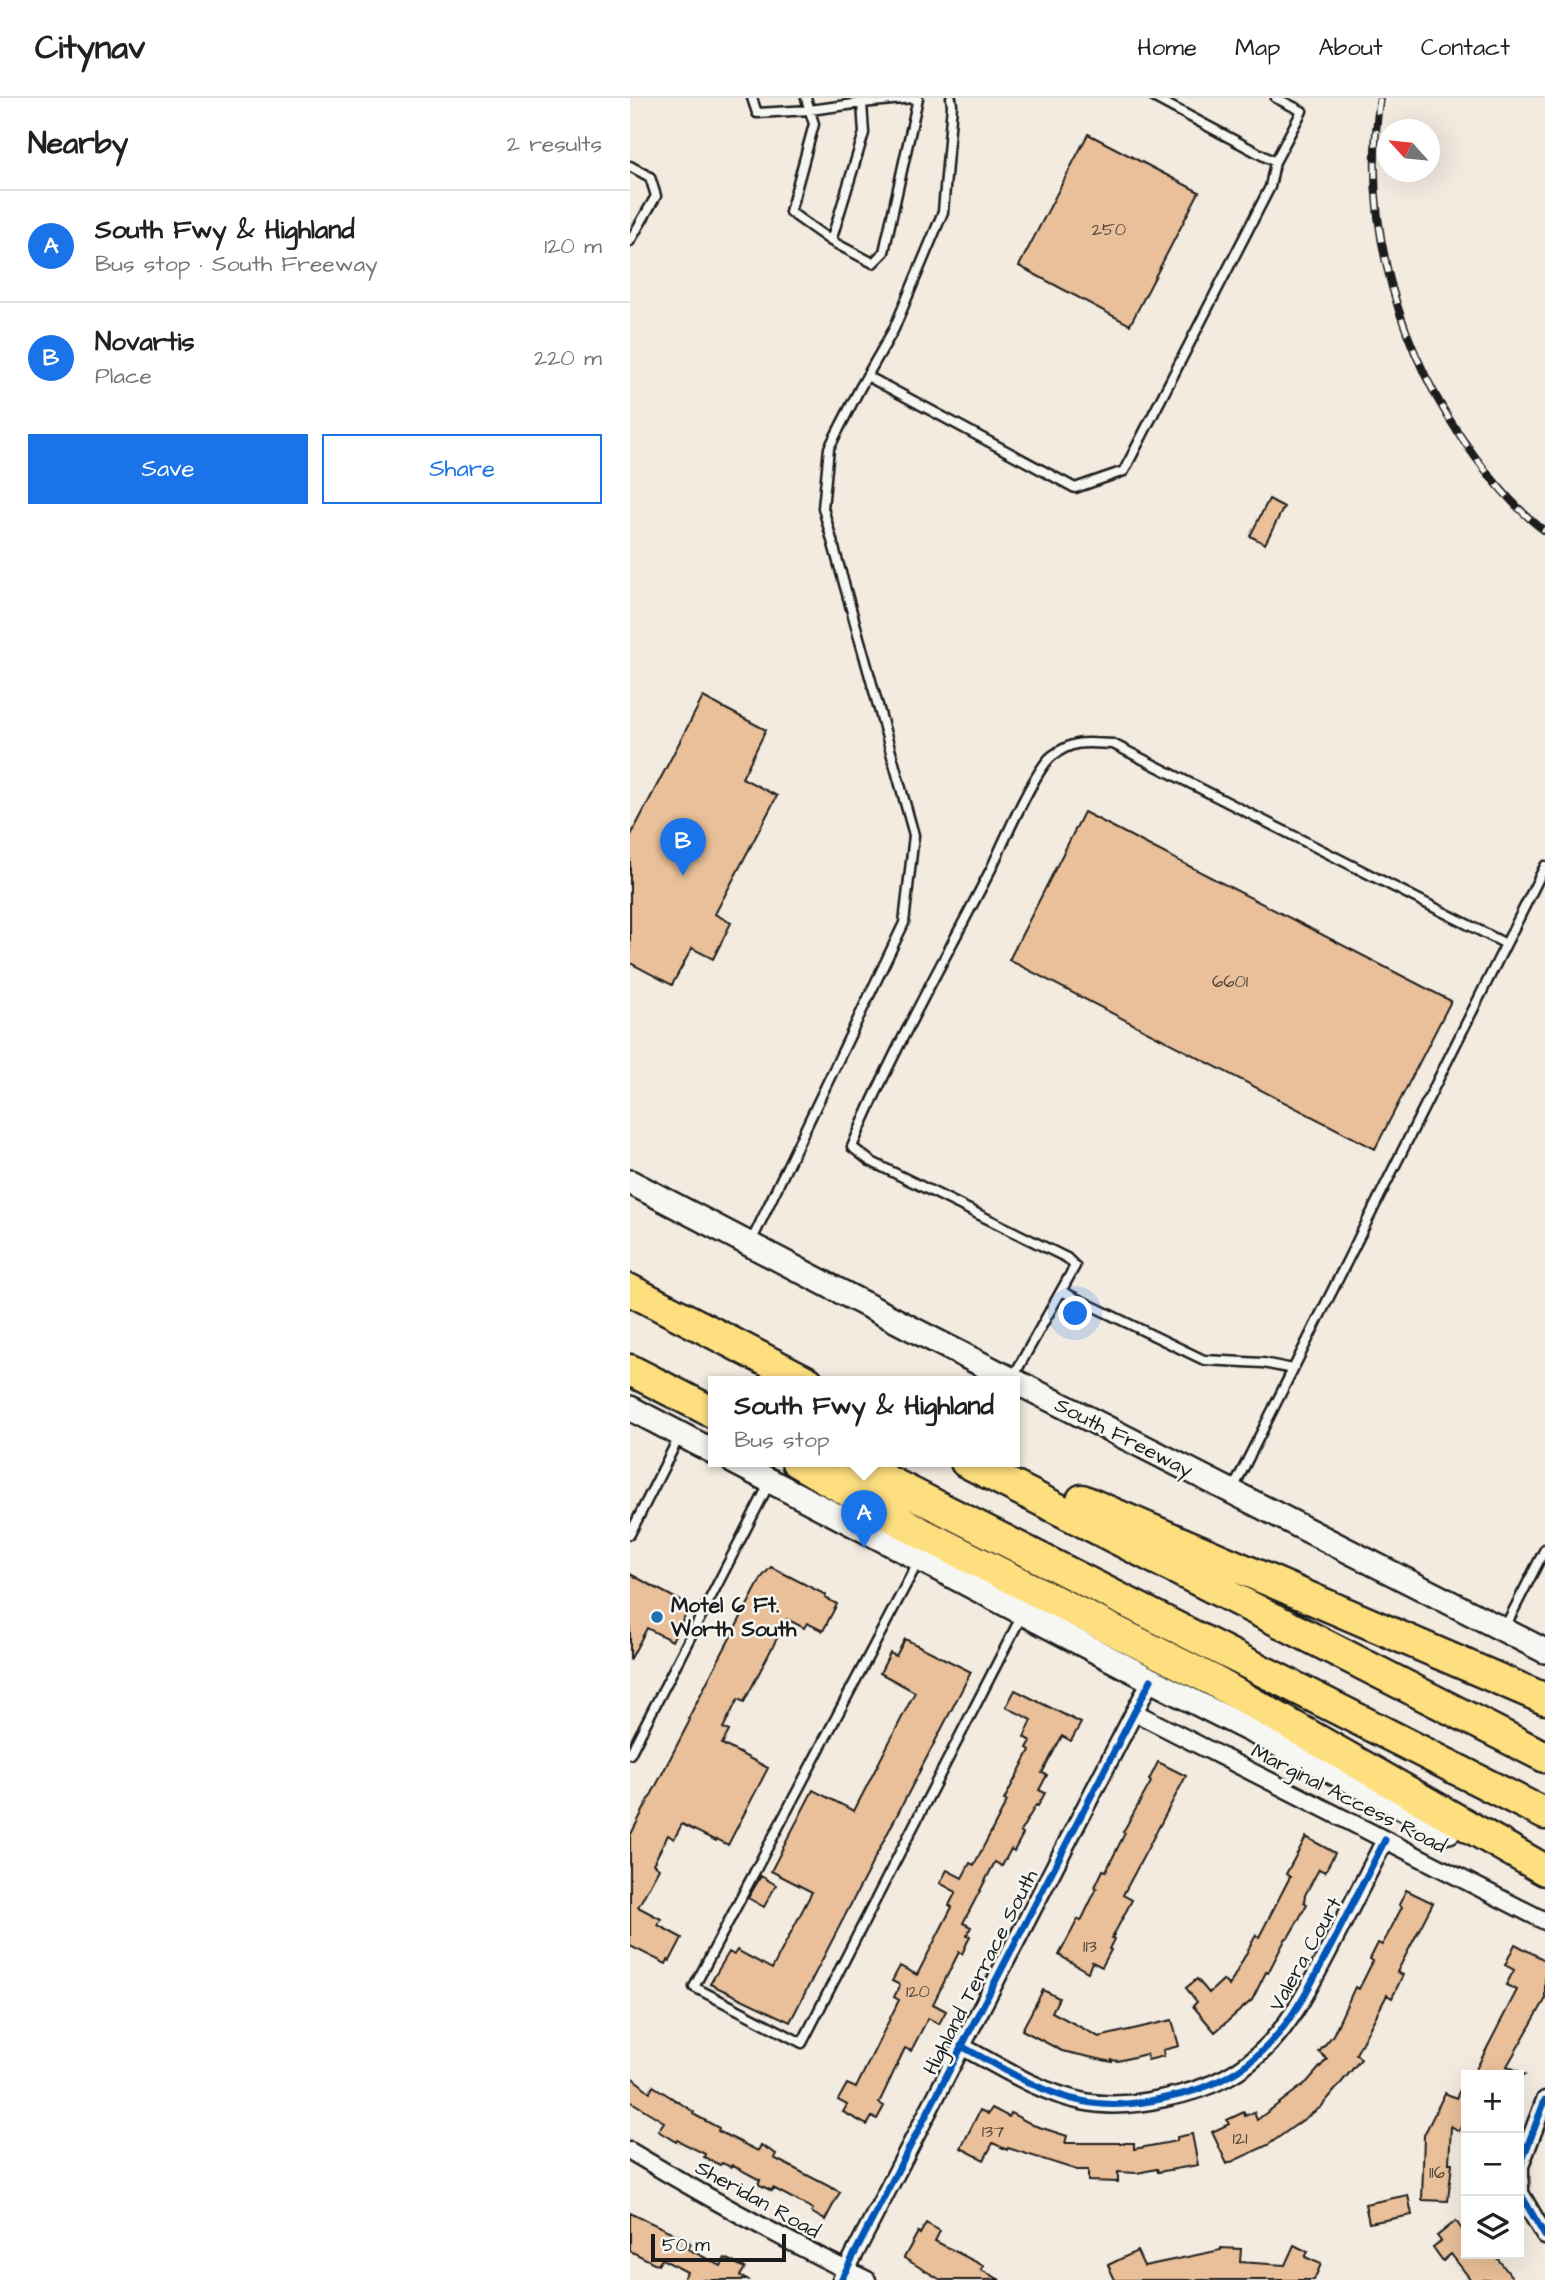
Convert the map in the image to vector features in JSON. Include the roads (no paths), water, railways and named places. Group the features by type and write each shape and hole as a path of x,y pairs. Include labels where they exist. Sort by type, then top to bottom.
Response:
{"highway":[{"path":"630,1290 797,1376"},
{"path":"630,1350 708,1390"},
{"path":"630,1370 708,1410"},
{"path":"806,1467 921,1533 1212,1680 1545,1870"},
{"path":"860,1467 1545,1814"},
{"path":"976,1467 1545,1757"},
{"path":"1008,1467 1545,1699"}],"main road":[{"name":"South Freeway","path":"630,1182 1004,1376"},
{"name":"South Freeway","path":"1020,1384 1545,1651"},
{"path":"630,1408 708,1449"},
{"path":"743,1467 1151,1680 1545,1879"}],"street":[{"name":"Highland Terrace South","path":"843,2275 1151,1680"},
{"name":"Marginal Access Road","path":"1134,1712 1545,1921"},
{"name":"Valera Court","path":"961,2046 1049,2092 1083,2102 1125,2104 1154,2101 1215,2084 1250,2063 1290,2021 1385,1840"},
{"path":"1545,2100 1520,2166 1520,2193 1545,2236"},
{"name":"Sheridan Road","path":"630,2151 843,2275 867,2280"}],"lane":[{"path":"752,98 757,113 810,110 861,100 913,98"},
{"path":"806,98 814,124 790,212 831,241 873,263 884,252 918,98"},
{"path":"750,1244 904,923 914,835 823,508 829,448 894,329 943,212 951,98"},
{"path":"1155,98 1275,162"},
{"path":"867,376 1075,488 1124,471 1270,187 1275,162 1302,111 1276,98"},
{"path":"831,241 864,133 861,100"},
{"path":"630,166 650,177 656,196 630,240"},
{"path":"1014,1376 1075,1266 1067,1258 870,1161 852,1147 874,1093 1029,792 1050,758 1076,742 1113,744 1506,944"},
{"path":"1232,1491 1545,866"},
{"path":"1062,1291 1204,1360 1263,1363 1293,1369"},
{"path":"630,1534 680,1434"},
{"path":"630,1754 770,1481"},
{"path":"1504,1630 1545,1549"},
{"path":"919,1559 694,1987 778,2031 802,2043 1023,1613"}],"railway":[{"path":"1380,98 1375,146 1376,193 1382,241 1392,287 1407,333 1426,377 1449,419 1476,458 1508,497 1545,531"}],"place":[{"name":"Novartis","path":"683,876"},
{"name":"South Fwy & Highland","path":"864,1548"},
{"name":"Motel 6 Ft. Worth South","path":"657,1617"}]}
